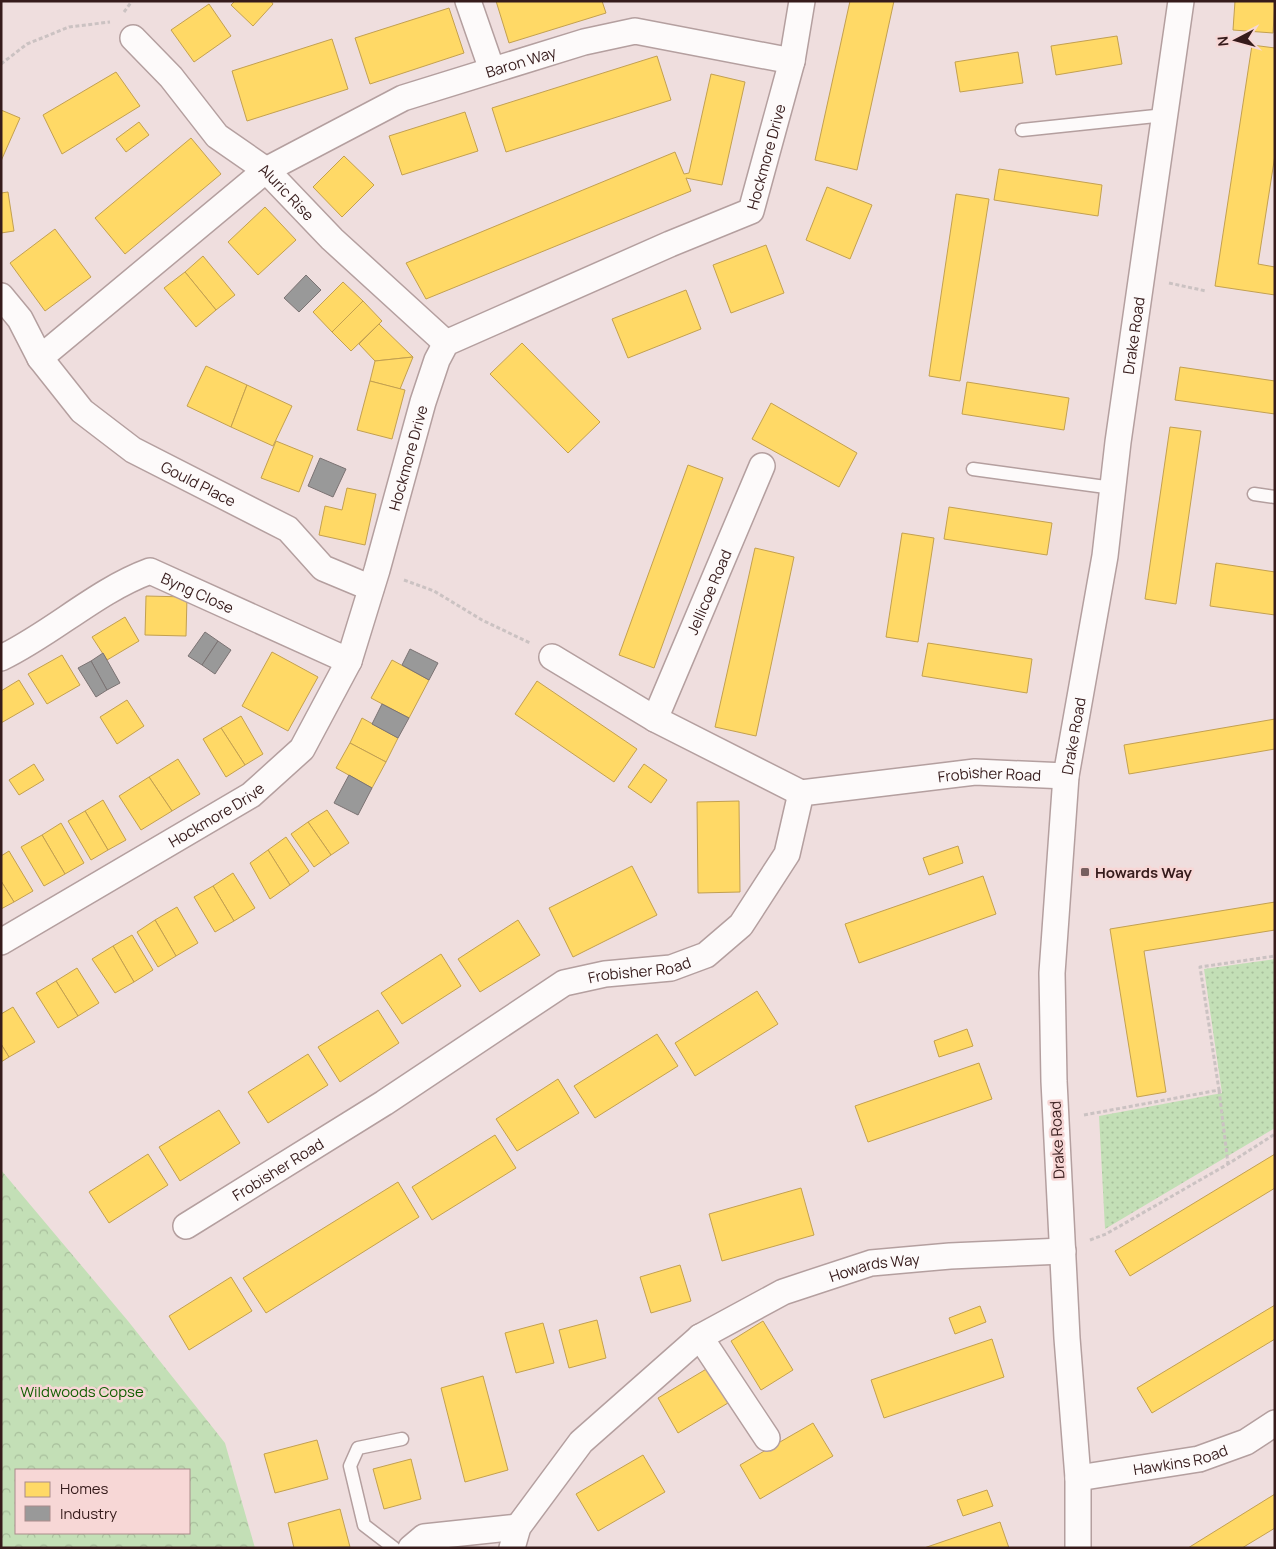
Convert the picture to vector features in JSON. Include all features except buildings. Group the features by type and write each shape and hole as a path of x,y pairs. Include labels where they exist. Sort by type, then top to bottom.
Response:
{"street":[{"path":"468,1 492,70"},
{"name":"Hockmore Drive","path":"1,942 251,794 302,749 349,661 374,579 423,402 437,360 446,343 670,244 751,211 792,61 802,1"},
{"name":"Drake Road","path":"1078,1548 1078,1478 1067,1338 1056,1122 1052,973 1066,776 1105,556 1181,1"},
{"name":"Aluric Rise","path":"124,30 171,77 217,136 266,170 332,239 446,343"},
{"name":"Baron Way","path":"266,170 403,98 584,42 635,31 792,61"},
{"path":"40,358 266,170"},
{"name":"Gould Place","path":"1,296 20,319 40,358 82,411 133,450 288,529 323,568 374,579"},
{"name":"Jellicoe Road","path":"655,719 762,466"},
{"name":"Byng Close","path":"1,658 21,648 127,580 150,571 349,661"},
{"path":"552,657 655,719 801,793"},
{"name":"Frobisher Road","path":"186,1226 384,1103 564,983 605,974 671,968 706,955 741,925 787,854 801,793 975,772 1066,776"},
{"name":"Howards Way","path":"515,1537 581,1442 700,1338 783,1292 871,1263 950,1256 1063,1250"},
{"path":"700,1338 767,1438"},
{"name":"Hawkins Road","path":"1078,1478 1199,1459 1246,1442 1275,1423"},
{"path":"411,1548 424,1537 515,1537"}],"lane":[{"path":"1022,130 1165,115"},
{"path":"973,469 1113,488"},
{"path":"1254,494 1275,497"},
{"path":"394,1548 364,1526 350,1466 358,1448 402,1438"}],"path":[{"path":"122,15 132,1"},
{"path":"1,64 27,44 69,27 124,30"},
{"path":"1142,276 1206,292"},
{"path":"374,579 434,592 482,620 523,638 552,657"},
{"path":"1228,1164 1219,1090 1200,967 1275,956"},
{"path":"1056,1122 1098,1111 1219,1090"},
{"path":"1063,1250 1106,1234 1228,1164 1275,1134"}],"green space":[{"path":"1275,959 1275,1128 1105,1229 1099,1116 1222,1093 1204,969"},
{"name":"Wildwoods Copse","path":"1,1170 128,1321 225,1443 255,1548 1,1548"}],"place":[{"name":"Howards Way","path":"1085,872"}]}
